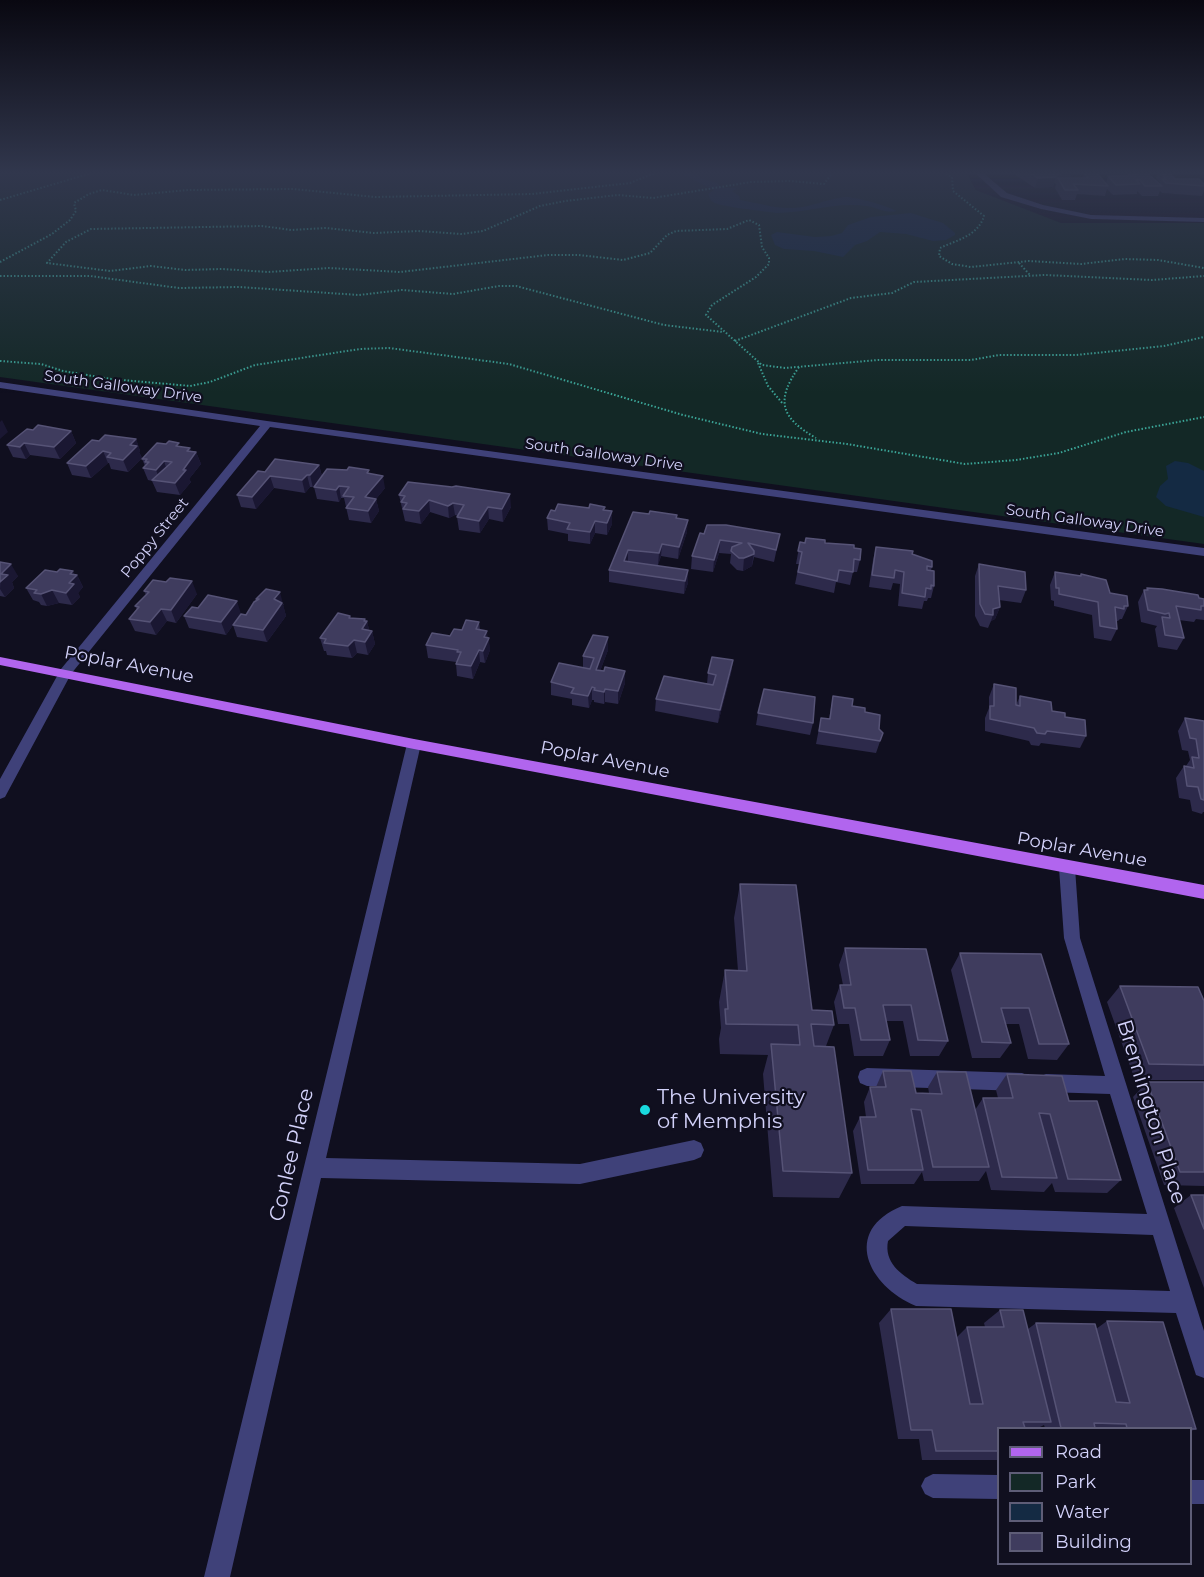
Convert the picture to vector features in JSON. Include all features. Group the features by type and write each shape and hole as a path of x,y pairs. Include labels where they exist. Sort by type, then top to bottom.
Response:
{"main road":[{"name":"Poplar Avenue","path":"0,661 66,672 414,744 1204,892"}],"street":[{"name":"South Galloway Drive","path":"0,385 267,424 1204,552"},
{"name":"Poppy Street","path":"0,793 66,672 267,424"},
{"name":"Conlee Place","path":"217,1577 414,744"},
{"name":"Bremington Place","path":"1067,868 1072,938 1204,1367"},
{"path":"867,1077 1118,1086"},
{"path":"314,1167 580,1174 694,1150"},
{"path":"1160,1224 902,1216 885,1227 878,1239 878,1254 884,1273 904,1290 916,1295 1184,1302"},
{"path":"933,1486 997,1487"}],"path":[{"path":"0,262 29,246"},
{"path":"64,246 47,263 110,271 159,266 185,270 222,269 268,272 329,268 400,272 548,255 579,255 622,260 650,253 659,246"},
{"path":"762,246 769,258 769,264 756,277 706,310 710,320 723,333 758,362 769,367 800,367 878,360 971,360 999,355 1076,355 1164,346 1204,337"},
{"path":"945,246 940,248 939,256 952,264 971,267 1019,262 1081,264 1147,259 1204,268"},
{"path":"1019,262 1031,275"},
{"path":"735,341 850,298 892,293 914,282 1031,275 1152,280 1204,276"},
{"path":"0,276 90,276 179,288 239,287 359,295 402,290 453,294 499,286 516,286 664,325 723,333"},
{"path":"0,361 41,364 63,371 111,380 190,386 210,382 255,365 360,349 389,348 509,364 683,415 762,434 819,440 957,463 981,464 1059,453 1126,432 1204,417"},
{"path":"758,362 768,386 783,404"},
{"path":"800,367 787,389 783,404 785,414 795,426 819,440"}],"green space":[{"path":"0,246 1204,246 1204,544 0,377"}],"water":[{"path":"776,246 854,246 843,257 814,251 784,249"},
{"path":"1175,461 1188,463 1204,471 1204,517 1166,506 1156,497 1160,486 1168,479 1166,466"}],"building":[{"path":"38,425 71,431 54,447 24,443 20,447 7,445 27,429 33,430"},
{"path":"105,435 136,439 130,445 137,446 123,460 107,457 111,453 103,451 86,466 67,463 92,440 99,441"},
{"path":"169,441 179,443 176,446 190,448 187,451 196,452 183,470 186,470 175,483 152,480 172,462 164,461 156,470 143,468 149,462 145,462 147,459 142,459 157,443 166,444"},
{"path":"275,459 319,465 302,480 270,476 252,497 237,495 258,471 265,472"},
{"path":"349,467 369,470 367,473 383,476 365,497 376,499 368,511 346,508 354,497 343,496 349,487 339,486 336,490 314,487 327,469 347,470"},
{"path":"408,482 510,494 502,509 488,507 479,521 457,517 464,505 453,503 448,506 429,500 419,511 403,509 407,503 401,502 405,496 399,495"},
{"path":"558,504 589,508 590,504 612,511 607,523 595,521 590,532 567,529 570,523 547,518 551,510 555,511"},
{"path":"650,511 677,515 676,518 688,520 679,547 662,544 659,553 628,550 624,561 688,570 685,581 609,570 633,512 649,514"},
{"path":"707,525 726,525 780,534 776,550 748,543 754,554 744,558 739,558 731,551 732,547 742,543 720,540 714,560 692,556 700,533 704,534"},
{"path":"806,538 825,540 825,543 854,545 854,548 861,549 860,560 854,559 853,572 839,570 837,581 798,572 802,552 798,551 800,542 805,543"},
{"path":"876,547 913,551 912,554 932,561 932,567 927,566 927,570 934,571 934,586 931,585 931,589 926,588 925,597 902,593 904,572 895,570 894,578 872,575"},
{"path":"0,562 11,564 1,574 8,575 0,582"},
{"path":"979,564 1025,572 1026,590 998,586 1000,607 993,609 993,615 985,614 980,604"},
{"path":"60,569 73,571 70,574 77,575 69,583 74,584 66,593 52,590 41,594 34,593 37,590 26,588 45,570 57,572"},
{"path":"1055,572 1081,576 1081,574 1106,580 1110,593 1127,596 1128,606 1124,606 1124,609 1115,607 1117,629 1100,626 1098,602 1059,594 1059,588 1056,588"},
{"path":"170,578 192,581 171,610 161,609 150,622 129,619 139,607 135,606 149,592 144,591 153,580 166,582"},
{"path":"1147,588 1198,595 1199,598 1204,599 1204,606 1201,606 1201,610 1176,606 1184,638 1165,635 1162,617 1170,618 1169,613 1148,610 1144,590 1148,590"},
{"path":"266,589 280,592 274,599 282,603 263,630 233,625 241,614 246,615 254,602 259,599 256,599"},
{"path":"208,595 237,601 221,622 184,616 192,607 198,608"},
{"path":"338,613 350,616 349,618 367,621 362,629 372,631 365,642 354,640 348,646 324,643 326,639 320,638"},
{"path":"466,620 479,622 476,629 487,631 484,637 489,638 483,651 479,650 471,666 456,664 461,652 457,652 458,650 426,645 432,633 450,636 454,629 462,630"},
{"path":"593,635 608,637 596,670 604,671 605,667 625,671 618,691 605,689 604,692 594,690 595,688 592,687 588,696 571,693 574,688 551,682 559,663 590,669 594,658 583,656"},
{"path":"712,657 733,660 720,710 656,699 664,676 713,685 716,675 708,673"},
{"path":"994,684 1016,688 1016,705 1020,706 1020,696 1051,702 1052,711 1065,713 1065,717 1085,720 1086,736 1047,731 1045,734 1037,733 1034,728 990,719 990,706 994,706"},
{"path":"764,689 815,697 813,723 758,713"},
{"path":"833,696 853,699 852,706 865,708 865,712 880,715 879,729 883,733 880,741 819,731 821,718 830,719"},
{"path":"1185,718 1204,721 1204,800 1201,799 1198,787 1187,786 1184,766 1194,768 1192,757 1199,758 1196,739 1190,738"},
{"path":"740,884 796,885 812,1010 832,1011 834,1025 811,1024 814,1046 834,1047 852,1173 783,1171 771,1044 800,1045 798,1025 726,1024 725,1009 728,1009 725,970 747,971"},
{"path":"845,948 926,949 948,1041 918,1040 911,1005 883,1005 890,1040 861,1040 855,1008 844,1008 840,985 851,985"},
{"path":"960,953 1041,954 1069,1044 1039,1044 1029,1008 1001,1008 1011,1043 982,1042"},
{"path":"1120,986 1198,987 1204,1001 1204,1065 1149,1064"},
{"path":"883,1071 911,1071 916,1093 942,1094 937,1072 966,1072 989,1167 933,1167 921,1110 911,1109 923,1170 868,1170 860,1117 876,1117 870,1087 886,1087"},
{"path":"1007,1074 1062,1076 1069,1101 1097,1101 1121,1180 1068,1179 1050,1114 1039,1113 1057,1178 1002,1177 983,1098 1013,1098"},
{"path":"1147,1082 1204,1082 1204,1172 1180,1172"},
{"path":"1191,1195 1204,1195 1204,1229"},
{"path":"891,1309 951,1309 970,1404 983,1404 967,1327 1004,1327 1000,1310 1023,1310 1051,1422 1023,1422 1025,1427 997,1427 997,1451 936,1451 932,1430 911,1430"},
{"path":"1107,1321 1163,1322 1196,1429 1192,1427 1127,1427 1126,1424 1094,1423 1095,1427 1061,1427 1036,1323 1095,1324 1116,1402 1130,1403"}],"place":[{"name":"The University of Memphis","path":"645,1110"}]}
